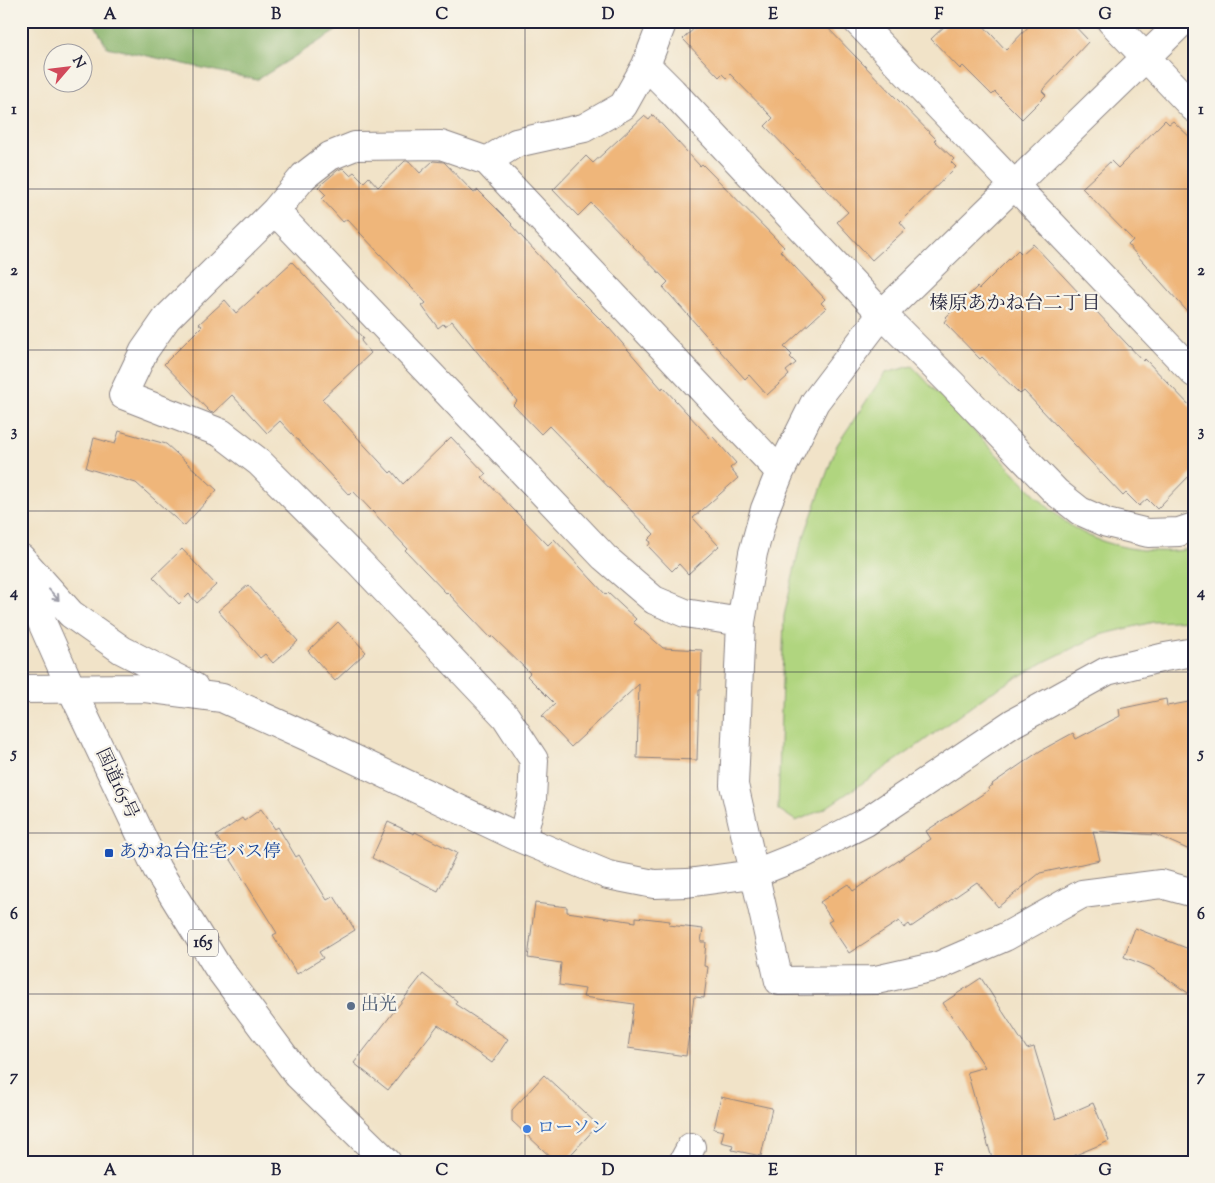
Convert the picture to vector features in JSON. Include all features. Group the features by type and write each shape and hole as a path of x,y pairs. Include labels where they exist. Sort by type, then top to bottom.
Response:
{"main road":[{"path":"487,161 516,144 584,128 623,106 646,65 663,21"},
{"path":"857,21 1194,373"},
{"path":"1111,21 1194,108"},
{"path":"1183,21 882,314 814,402 780,472 765,509 753,553 741,622 734,785 779,981 876,980 938,966 1005,937 1082,894 1161,884 1194,893"},
{"path":"646,65 882,314 1056,492 1080,511 1107,522 1148,533 1179,532 1194,528"},
{"path":"522,839 532,799 534,760 506,717 360,563 259,462 221,433 123,395 144,352 167,318 275,211 304,176 330,156 355,146 441,145 487,161 780,472"},
{"path":"275,211 604,557 654,600 685,612 741,622"},
{"path":"21,558 71,614 122,650 213,697"},
{"name":"国道165号","path":"21,576 71,688 157,869 217,966 298,1075 387,1162"},
{"path":"21,689 144,688 222,698 522,839 608,875 654,884 687,883 753,874 801,854 866,822 1013,723 1107,671 1194,652"}],"green space":[{"path":"93,21 352,21 257,80 107,47"},
{"path":"912,366 1037,496 1082,533 1130,548 1164,551 1194,548 1194,620 1153,622 1100,635 1046,661 987,695 910,751 824,809 796,821 778,809 784,616 798,553 837,445 885,373"}],"building":[{"path":"702,21 821,21 954,159 951,162 956,167 900,222 906,229 872,260 837,222 848,212 765,126 773,118 730,74 726,78 722,74 719,77 683,39"},
{"path":"950,21 979,21 1006,50 1034,21 1070,21 1089,41 1042,91 1046,95 1022,119 995,92 992,95 963,66 960,69 931,39"},
{"path":"653,115 700,166 702,164 784,247 780,251 825,299 821,303 826,308 784,347 792,355 790,357 796,363 786,371 789,375 767,395 749,375 745,379 663,287 668,282 591,203 578,216 553,190 586,156 593,163 644,116 649,120"},
{"path":"1165,120 1169,124 1173,121 1194,141 1194,319 1128,245 1133,240 1082,188 1111,161 1118,168"},
{"path":"405,161 409,161 420,173 433,161 444,162 474,193 478,190 609,328 662,389 663,387 736,463 730,468 738,478 693,518 719,546 688,574 679,564 672,571 648,546 651,542 648,540 654,534 549,426 541,434 513,405 517,401 452,321 438,328 422,306 426,303 347,219 343,222 322,199 326,195 318,187 338,170 343,168 350,175 354,172 364,182 369,177 378,187"},
{"path":"1033,244 1143,361 1145,359 1194,410 1194,471 1157,509 1147,499 1139,506 1126,493 1123,496 1024,391 1020,394 982,357 980,359 944,322 946,317 977,287 979,289 1018,250 1022,254"},
{"path":"292,262 363,338 361,341 371,353 322,399 390,473 392,471 403,484 451,437 486,474 482,477 548,545 554,539 606,595 608,593 636,619 633,622 663,648 702,650 697,760 637,758 639,684 571,747 542,716 555,704 527,676 530,673 492,636 491,638 446,593 353,491 349,495 280,421 267,433 232,395 213,413 210,412 164,364 202,326 199,324 225,300 236,313"},
{"path":"119,431 166,444 217,490 184,526 136,483 86,468 94,438 115,444"},
{"path":"182,549 216,585 197,603 189,594 179,604 153,577"},
{"path":"248,585 298,641 273,663 265,654 260,658 218,611"},
{"path":"338,622 366,652 335,681 308,651"},
{"path":"1166,699 1167,706 1194,701 1194,852 1156,835 1093,831 1100,860 1040,873 998,907 977,882 911,927 909,924 904,928 899,921 849,953 828,922 832,920 820,902 848,884 853,891 931,839 926,831 989,790 988,788 992,784 1040,751 1073,733 1076,739 1120,716 1119,709"},
{"path":"261,809 275,829 278,827 296,857 299,855 327,900 334,896 355,930 319,952 323,958 297,974 273,935 277,933 216,836 242,818 244,821"},
{"path":"388,822 414,834 415,832 457,853 438,891 372,858"},
{"path":"535,903 567,907 567,912 636,922 636,917 670,921 669,925 703,929 701,942 706,942 704,966 708,967 704,998 694,997 686,1056 628,1048 634,1004 583,997 585,989 559,985 561,963 528,958"},
{"path":"1135,928 1194,951 1194,997 1150,967 1124,957"},
{"path":"423,974 457,1001 455,1004 508,1039 492,1063 438,1025 388,1090 354,1063"},
{"path":"981,978 1027,1049 1034,1047 1056,1119 1093,1103 1109,1141 1059,1162 993,1162 967,1072 985,1067 943,1003"},
{"path":"544,1075 598,1125 564,1162 556,1162 512,1121 512,1110"},
{"path":"721,1097 772,1108 761,1156 732,1150 733,1145 721,1142 724,1131 714,1129"}],"place":[{"name":"あかね台住宅バス停","path":"109,853"},
{"name":"出光","path":"351,1006"},
{"name":"ローソン","path":"527,1129"}],"district":[{"name":"榛原あかね台二丁目","path":"1015,304"}]}
